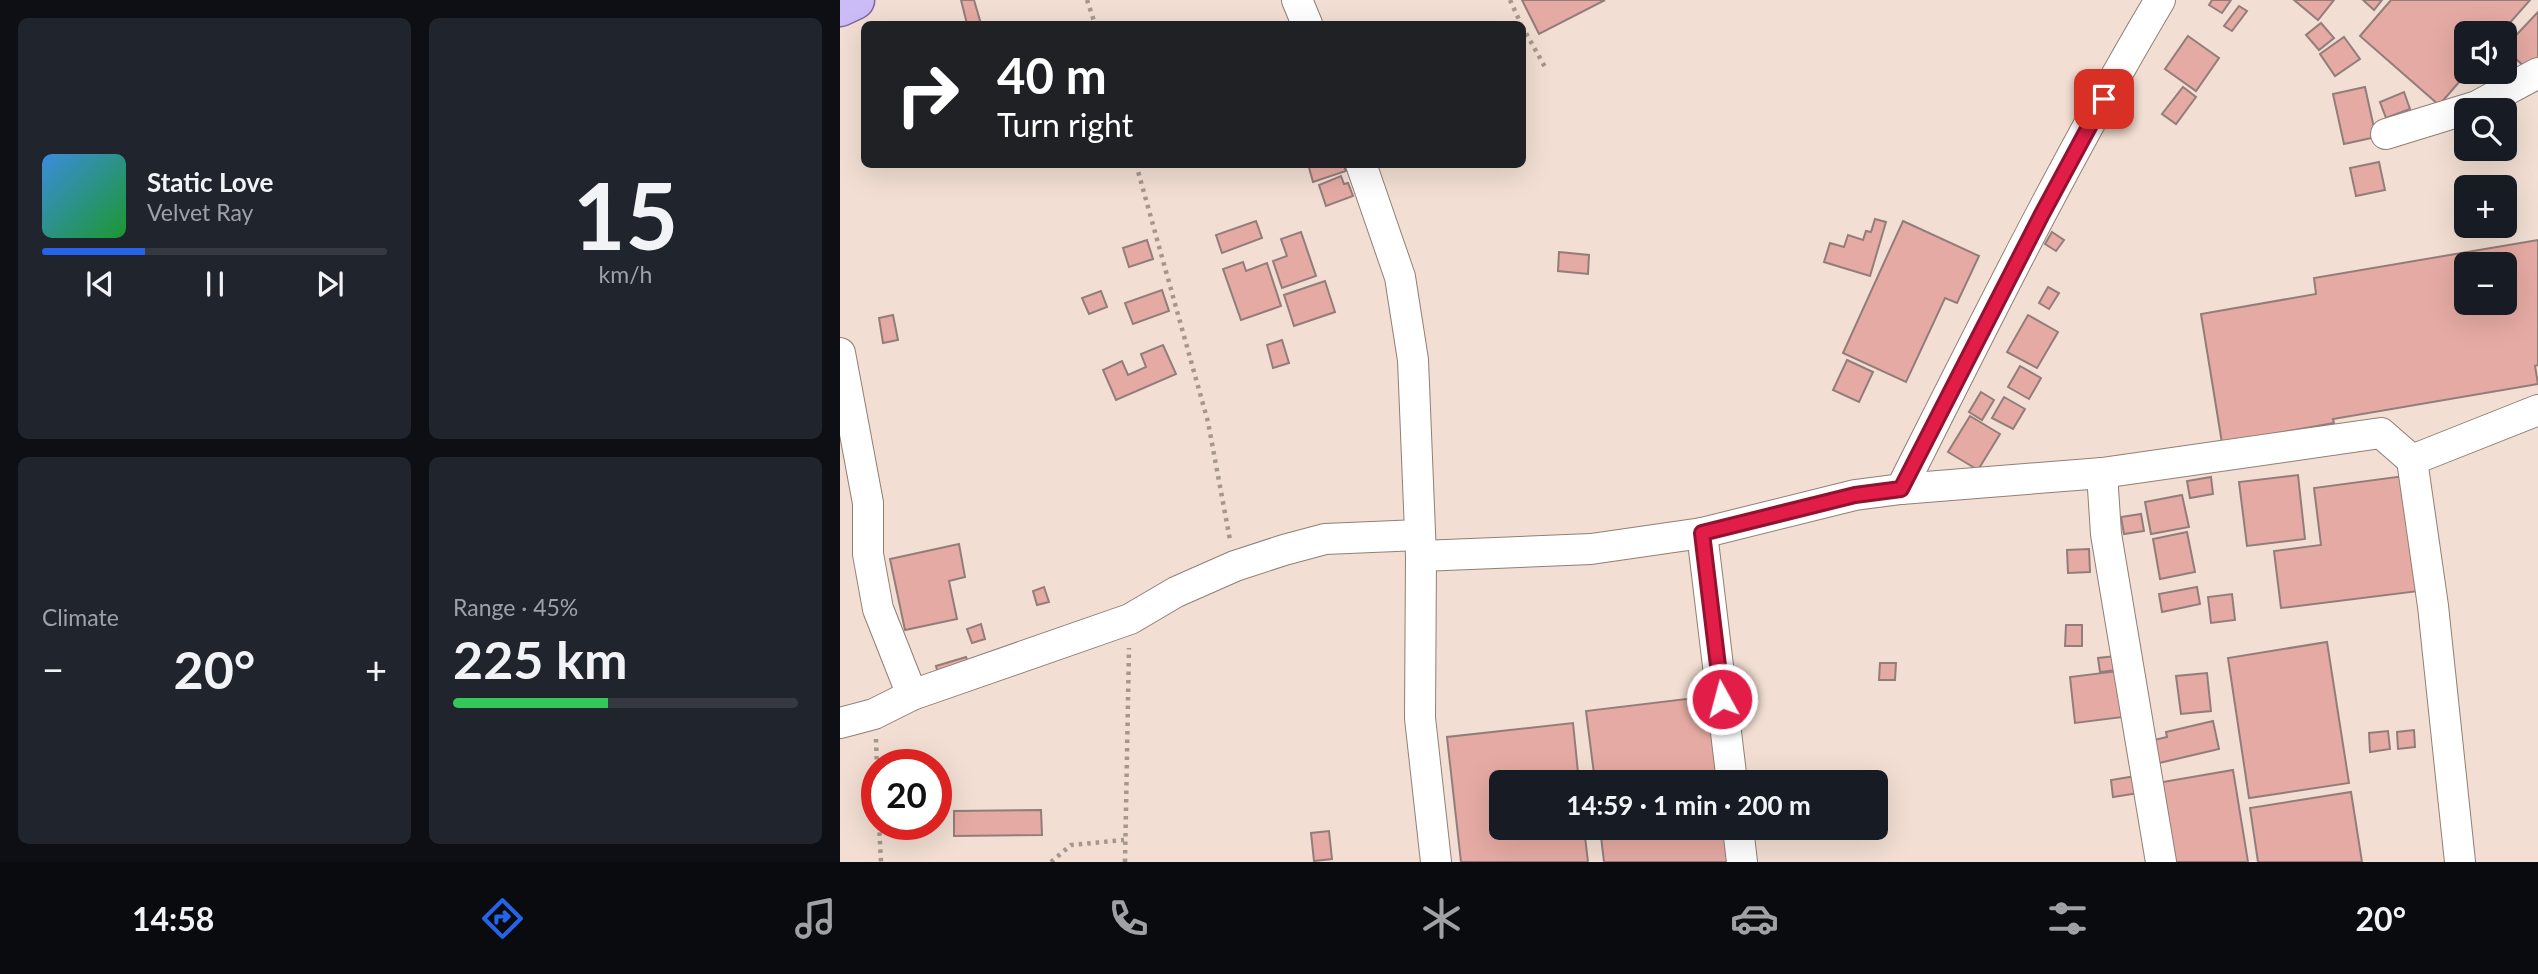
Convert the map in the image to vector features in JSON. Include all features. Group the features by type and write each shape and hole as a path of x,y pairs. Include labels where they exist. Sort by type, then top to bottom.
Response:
{"main road":[{"path":"840,7 855,0"}],"street":[{"path":"1297,0 1306,21"},
{"path":"1901,489 2042,214 2160,0"},
{"path":"2386,134 2477,106 2538,73"},
{"path":"1362,168 1400,278 1413,360 1419,453 1420,718 1436,862"},
{"path":"840,353 868,503 868,554 878,609 912,695"},
{"path":"2412,460 2538,410"},
{"path":"840,723 874,714 912,695 1130,619 1176,592 1234,566 1325,539 1420,545 1591,549 1702,533 1855,495 2102,473 2381,433 2412,460 2433,606 2460,862"},
{"path":"2102,473 2106,534 2161,862"},
{"path":"1702,533 1731,770"},
{"path":"1739,840 1742,862"}],"path":[{"path":"1087,0 1094,21"},
{"path":"1510,0 1520,21"},
{"path":"1526,32 1545,67"},
{"path":"1137,168 1208,422 1234,566"},
{"path":"1125,862 1130,619"},
{"path":"880,840 881,862"},
{"path":"1051,862 1071,845 1124,840"}],"building":[{"path":"961,0 974,0 980,21 966,21"},
{"path":"1522,0 1605,0 1539,34"},
{"path":"2212,0 2231,0 2222,13 2209,5"},
{"path":"2294,0 2334,0 2318,20"},
{"path":"2363,0 2382,0 2374,10"},
{"path":"2391,0 2530,0 2512,21 2454,21 2454,84 2457,84 2439,105 2360,36"},
{"path":"2239,6 2247,11 2232,31 2224,26"},
{"path":"2538,12 2538,59 2528,70 2517,60 2517,34"},
{"path":"2321,23 2334,38 2319,50 2306,35"},
{"path":"2188,36 2219,58 2196,91 2165,69"},
{"path":"2344,37 2360,59 2335,76 2320,54"},
{"path":"2183,87 2196,97 2176,124 2162,114"},
{"path":"2365,87 2376,137 2344,144 2333,94"},
{"path":"2404,92 2410,109 2386,118 2380,102"},
{"path":"2379,162 2385,190 2356,196 2350,168"},
{"path":"1309,168 1345,168 1346,171 1313,182"},
{"path":"1341,176 1344,184 1348,183 1353,196 1326,206 1319,185"},
{"path":"1875,219 1886,222 1870,276 1824,262 1830,243 1844,247 1848,235 1863,240 1866,231 1871,232"},
{"path":"1256,221 1262,238 1222,253 1216,235"},
{"path":"1903,221 1979,256 1957,303 1945,298 1906,382 1843,353"},
{"path":"1301,232 1316,276 1282,288 1273,261 1287,256 1281,239"},
{"path":"2052,232 2064,240 2056,251 2045,244"},
{"path":"1147,240 1153,259 1129,267 1123,248"},
{"path":"2538,240 2538,365 2535,366 2538,384 2333,419 2334,423 2222,443 2201,314 2316,294 2314,278 2454,254 2454,315 2517,315 2517,252 2467,252"},
{"path":"1559,252 1589,255 1588,274 1558,271"},
{"path":"1243,262 1246,271 1267,263 1281,306 1241,320 1223,269"},
{"path":"1325,281 1335,312 1294,326 1284,295"},
{"path":"2048,287 2059,293 2049,309 2039,303"},
{"path":"1162,290 1169,311 1133,324 1125,303"},
{"path":"1101,291 1107,307 1089,314 1082,298"},
{"path":"893,315 898,340 883,343 879,318"},
{"path":"2028,315 2058,332 2037,368 2007,352"},
{"path":"1282,340 1289,363 1273,368 1267,345"},
{"path":"1163,345 1176,374 1116,400 1103,370 1122,361 1128,375 1146,367 1141,354"},
{"path":"1847,360 1873,372 1859,402 1833,390"},
{"path":"2020,366 2041,378 2029,399 2008,387"},
{"path":"1981,392 1994,400 1982,420 1969,412"},
{"path":"2004,397 2025,409 2013,429 1992,418"},
{"path":"1970,416 2000,434 1978,470 1948,452"},
{"path":"2298,475 2305,539 2247,546 2239,482"},
{"path":"2404,476 2419,591 2281,608 2274,551 2321,545 2314,488"},
{"path":"2211,477 2213,494 2190,498 2187,481"},
{"path":"2182,495 2189,527 2151,534 2145,502"},
{"path":"2141,514 2144,531 2124,534 2121,517"},
{"path":"2187,532 2195,572 2160,579 2153,539"},
{"path":"959,544 965,577 949,581 957,619 905,630 890,559"},
{"path":"2089,549 2090,572 2068,573 2067,550"},
{"path":"1044,587 1049,602 1037,605 1033,591"},
{"path":"2197,587 2200,604 2162,612 2159,594"},
{"path":"2232,594 2235,620 2211,623 2208,597"},
{"path":"981,624 985,639 972,643 967,629"},
{"path":"2066,625 2082,625 2082,646 2065,646"},
{"path":"2327,642 2349,783 2249,798 2228,658"},
{"path":"2116,656 2117,670 2100,672 2098,658"},
{"path":"966,657 971,672 940,682 936,666"},
{"path":"1880,663 1896,663 1895,680 1879,680"},
{"path":"2118,671 2123,717 2075,723 2070,677"},
{"path":"2207,673 2211,711 2181,714 2176,676"},
{"path":"1711,696 1720,770 1593,770 1586,711"},
{"path":"2213,721 2219,749 2155,764 2150,741 2167,737 2166,732"},
{"path":"1573,723 1578,770 1489,770 1489,840 1585,840 1588,862 1461,862 1447,737"},
{"path":"2414,730 2415,747 2398,749 2397,732"},
{"path":"2388,731 2390,749 2370,752 2369,733"},
{"path":"2233,770 2248,862 2170,862 2157,783"},
{"path":"2136,776 2139,793 2113,797 2111,780"},
{"path":"2351,792 2362,862 2258,862 2250,808"},
{"path":"1041,810 1042,835 954,836 954,811"},
{"path":"1329,831 1332,859 1314,861 1311,833"},
{"path":"1601,840 1728,840 1731,862 1604,862"}],"route":[{"path":"1722,699 1702,533 1855,495 1901,489 2104,99"}]}
